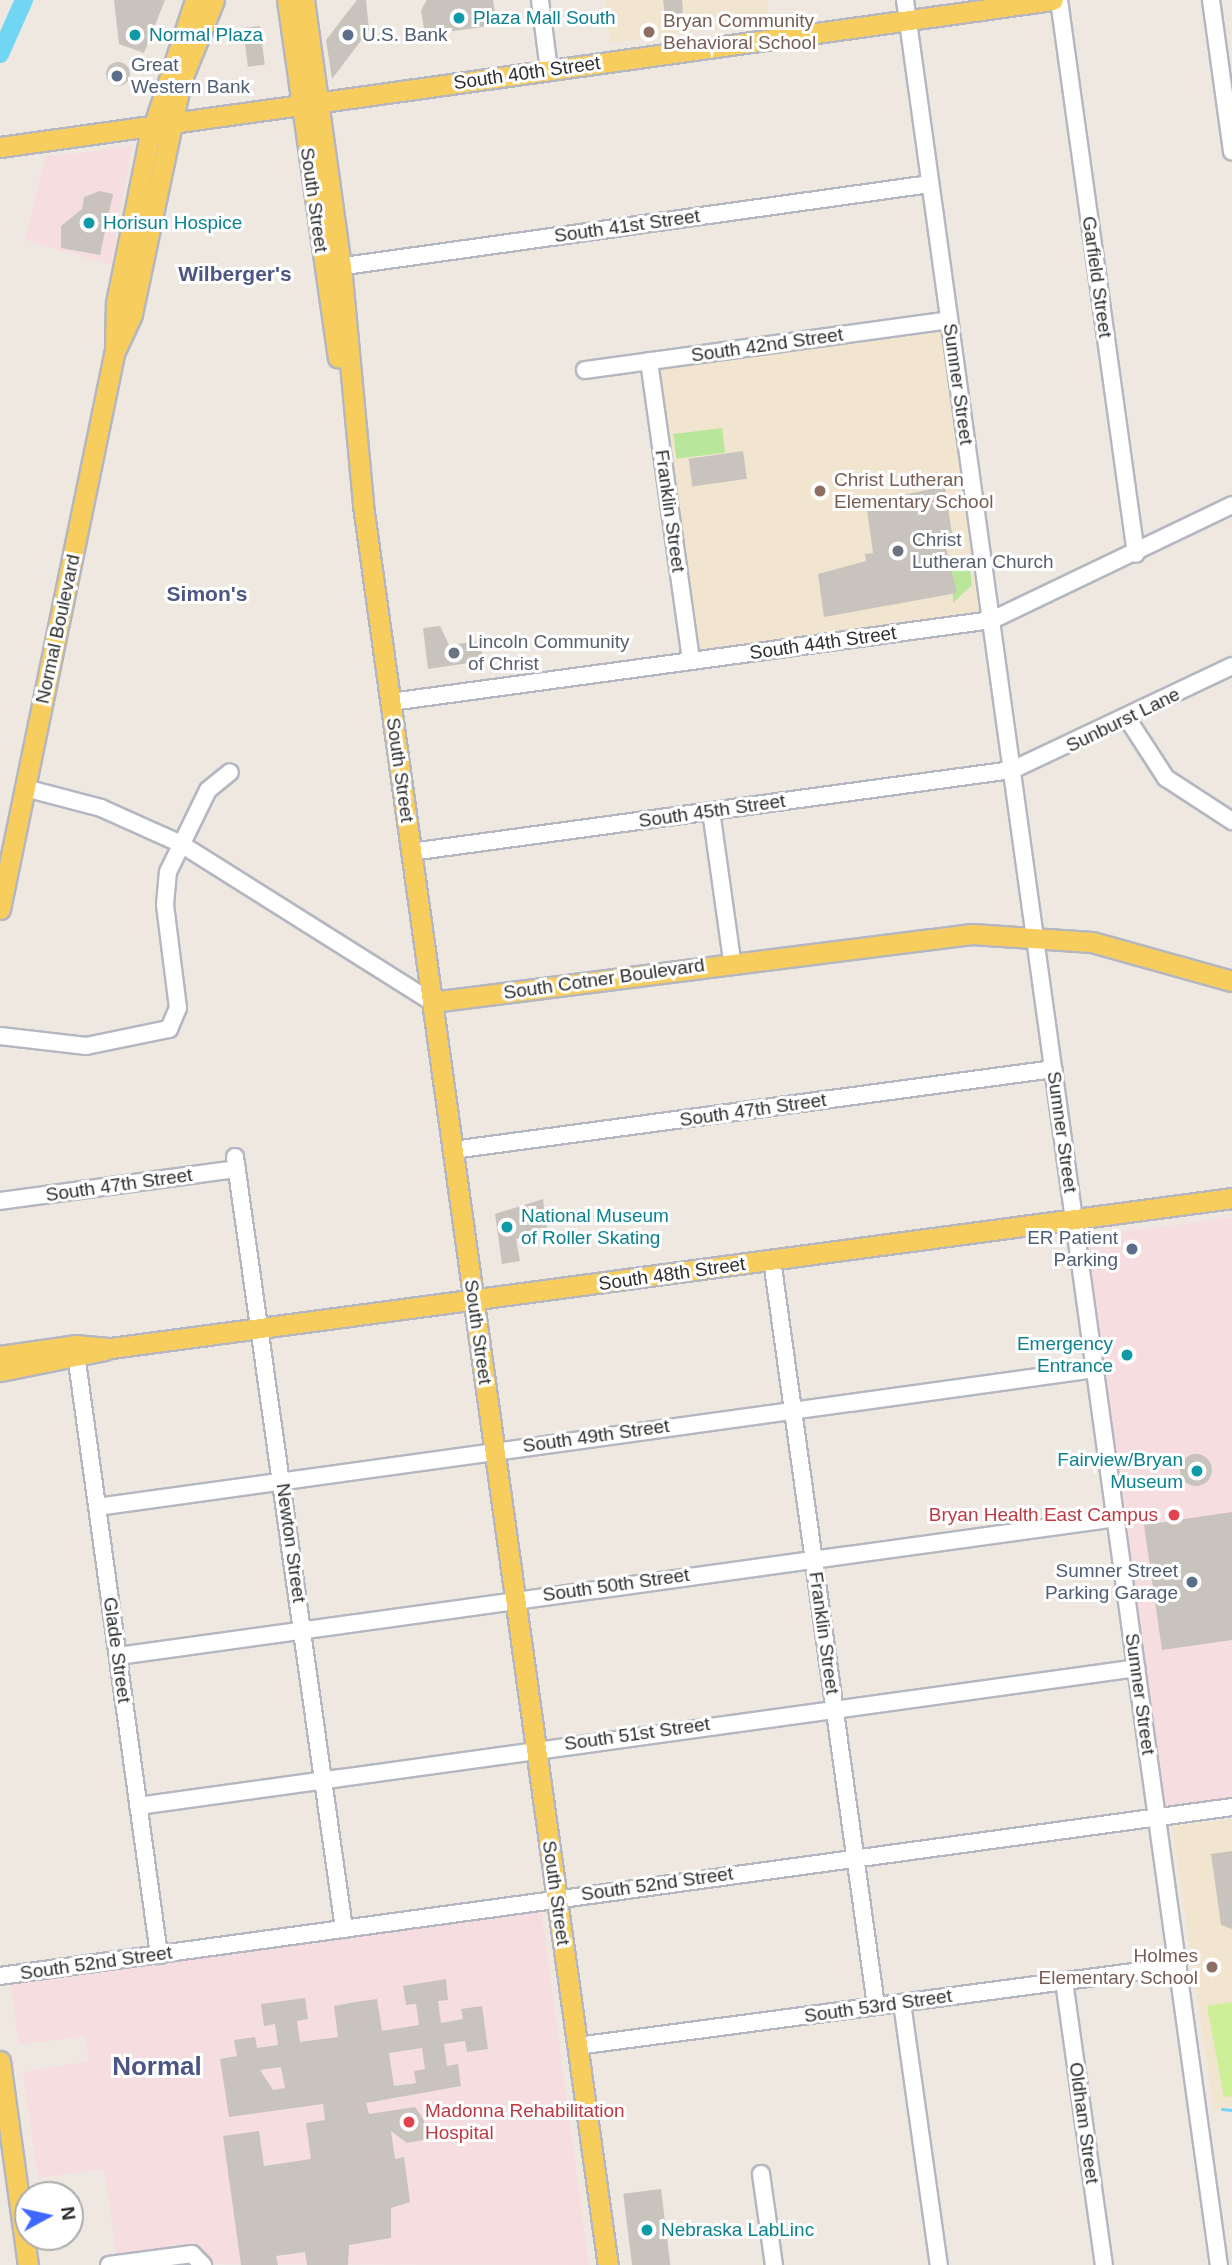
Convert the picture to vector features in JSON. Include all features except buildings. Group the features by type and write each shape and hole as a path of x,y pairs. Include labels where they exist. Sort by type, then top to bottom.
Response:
{"main road":[{"name":"Normal Boulevard","path":"0,909 116,350 132,314 162,124 195,0"},
{"name":"Normal Boulevard","path":"162,124 214,0"},
{"name":"South Street","path":"286,0 310,104"},
{"name":"South Street","path":"304,0 310,104 349,398 608,2265"},
{"name":"South 40th Street","path":"0,147 550,70 907,10 1053,0"},
{"name":"South Cotner Boulevard","path":"432,1002 930,936 1035,936 1135,950 1232,981"},
{"name":"South 48th Street","path":"0,1356 76,1352 260,1329 1232,1198"},
{"name":"South 48th Street","path":"0,1371 76,1352"},
{"path":"0,2061 5,2128 28,2265"}],"street":[{"path":"540,0 550,70"},
{"name":"Garfield Street","path":"1059,0 1136,554"},
{"path":"1211,0 1232,152"},
{"name":"Sumner Street","path":"907,10 1178,1966 1216,2265"},
{"name":"South 41st Street","path":"332,268 930,184"},
{"name":"South 42nd Street","path":"585,370 949,320"},
{"name":"Franklin Street","path":"649,361 691,661"},
{"name":"South 44th Street","path":"391,702 992,620 1136,554 1232,505"},
{"name":"Sunburst Lane","path":"1012,770 1127,718 1232,666"},
{"path":"1127,718 1166,778 1232,821"},
{"name":"South 45th Street","path":"411,852 1012,770"},
{"path":"0,1036 76,1047 147,1039 170,1029 178,1003 165,889 181,844 209,788 230,772"},
{"path":"25,788 101,808 181,844 432,1002"},
{"path":"711,811 732,961"},
{"name":"South 47th Street","path":"453,1150 1054,1069"},
{"name":"South 47th Street","path":"0,1201 236,1163"},
{"name":"Newton Street","path":"236,1163 344,1929"},
{"name":"Franklin Street","path":"772,1260 876,2006"},
{"name":"Glade Street","path":"76,1352 159,1955"},
{"name":"South 49th Street","path":"97,1507 1095,1369"},
{"name":"South 50th Street","path":"118,1656 1116,1518"},
{"name":"South 51st Street","path":"138,1805 536,1748 1137,1668"},
{"name":"South 52nd Street","path":"0,1976 556,1897 1232,1807"},
{"name":"South 53rd Street","path":"577,2046 1178,1966"},
{"name":"Oldham Street","path":"1064,1981 1104,2265"},
{"path":"902,2003 939,2265"},
{"path":"761,2174 774,2265"},
{"path":"109,2265 201,2260"}],"shaded area":[{"name":"Bryan Community Behavioral School","path":"605,0 767,0 770,21 610,43"},
{"path":"132,146 111,265 25,240 45,157"},
{"name":"Christ Lutheran Elementary School","path":"949,320 991,620 691,662 649,362"},
{"name":"Bryan Health East Campus","path":"1232,1217 1232,1807 1157,1817 1077,1238"},
{"name":"Holmes Elementary School","path":"1232,1819 1232,2107 1214,2110 1172,1826"},
{"name":"Madonna Rehabilitation Hospital","path":"540,1900 589,2265 118,2264 104,2169 38,2178 23,2072 89,2061 85,2036 19,2045 9,1975"}],"green space":[{"path":"722,428 725,453 676,459 673,434"},
{"path":"969,560 972,585 953,603 952,562"},
{"path":"1232,2002 1232,2096 1224,2097 1207,2006"}],"waterway":[{"path":"0,54 24,0"},
{"path":"1222,2109 1232,2110"}],"place":[{"name":"Plaza Mall South","path":"459,18"},
{"name":"Bryan Community Behavioral School","path":"649,32"},
{"name":"Normal Plaza","path":"135,35"},
{"name":"U.S. Bank","path":"348,35"},
{"name":"Great Western Bank","path":"117,76"},
{"name":"Horisun Hospice","path":"89,223"},
{"name":"Christ Lutheran Elementary School","path":"820,491"},
{"name":"Christ Lutheran Church","path":"898,551"},
{"name":"Lincoln Community of Christ","path":"454,653"},
{"name":"National Museum of Roller Skating","path":"507,1227"},
{"name":"ER Patient Parking","path":"1132,1249"},
{"name":"Emergency Entrance","path":"1127,1355"},
{"name":"Fairview/Bryan Museum","path":"1197,1471"},
{"name":"Bryan Health East Campus","path":"1174,1515"},
{"name":"Sumner Street Parking Garage","path":"1192,1582"},
{"name":"Holmes Elementary School","path":"1212,1967"},
{"name":"Madonna Rehabilitation Hospital","path":"409,2122"},
{"name":"Nebraska LabLinc","path":"647,2230"}],"district":[{"name":"Wilberger's","path":"235,274"},
{"name":"Simon's","path":"207,594"},
{"name":"Normal","path":"157,2067"}]}
